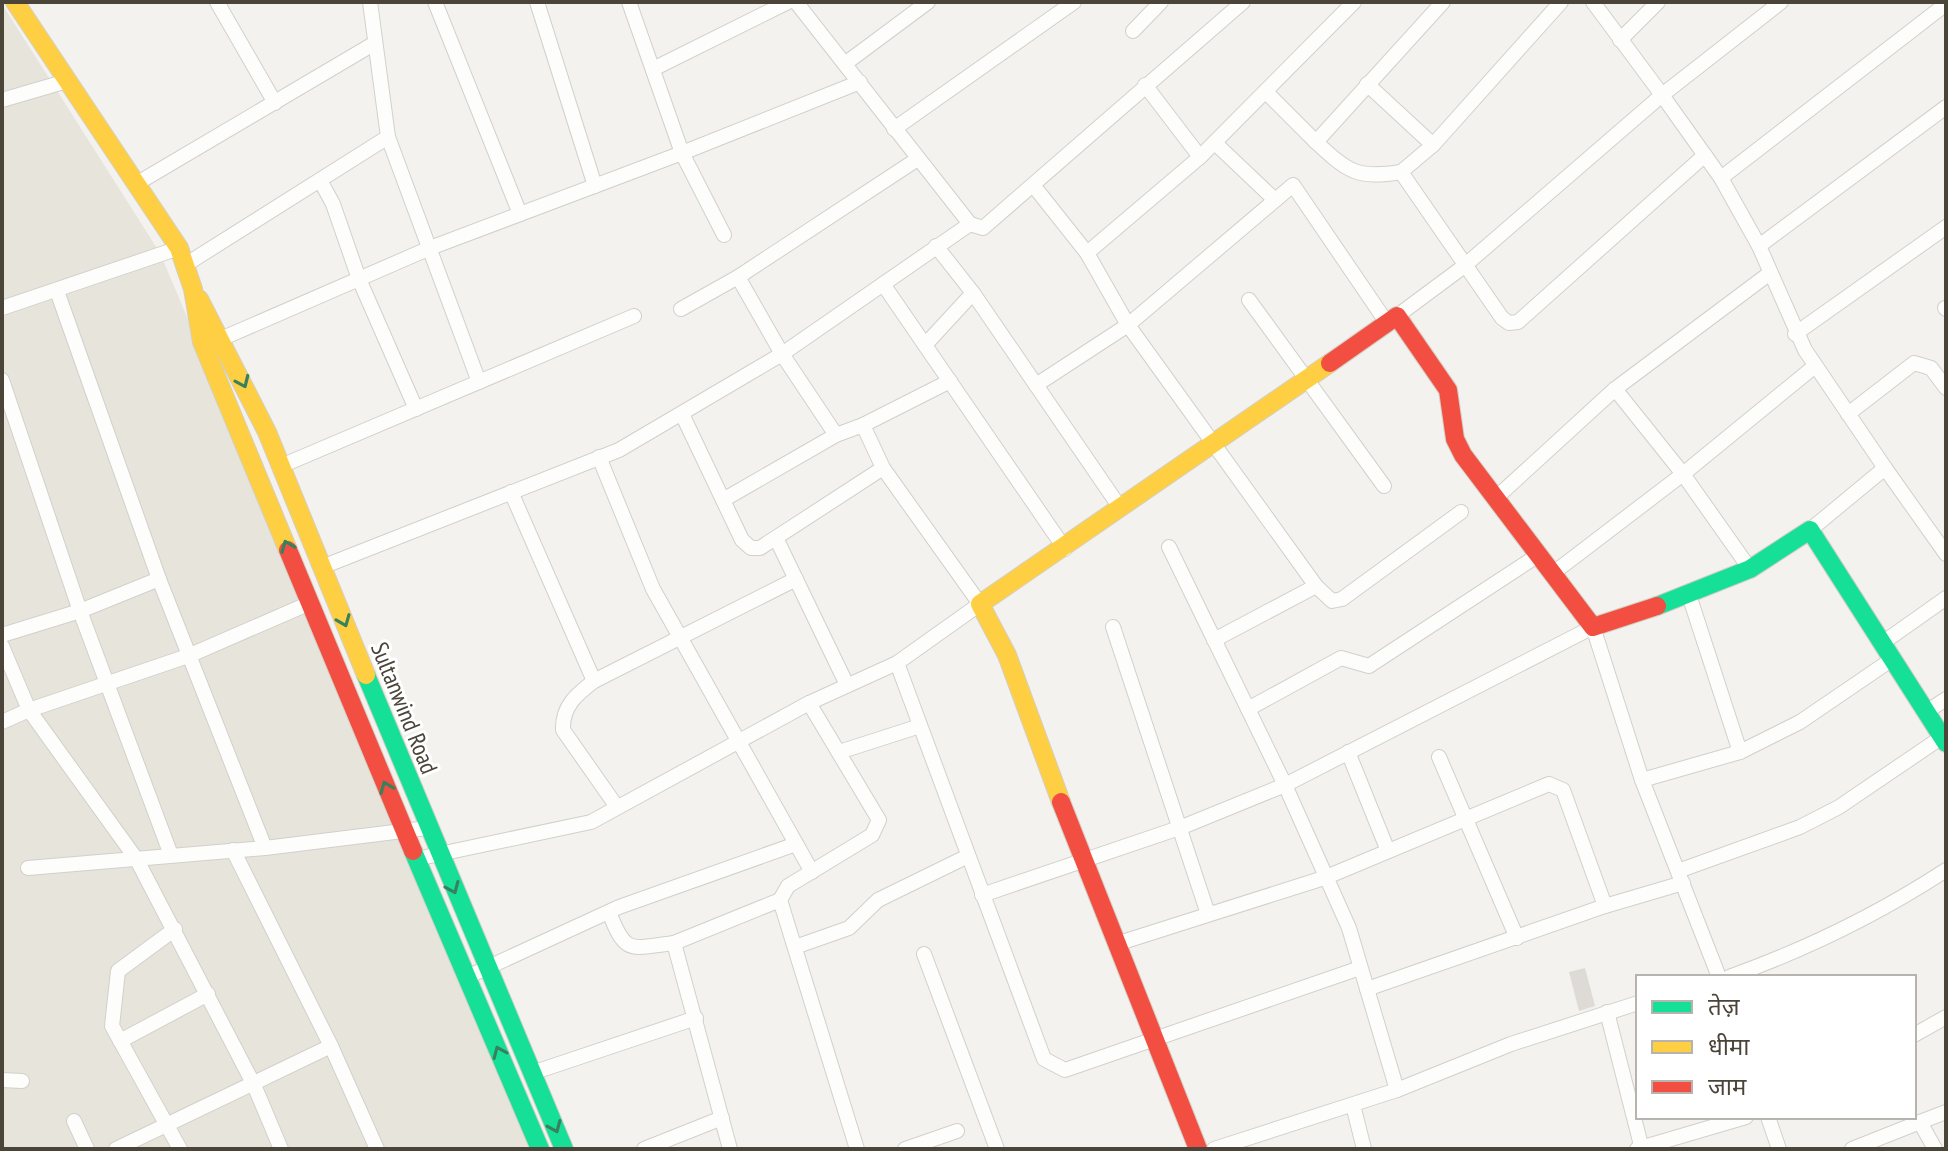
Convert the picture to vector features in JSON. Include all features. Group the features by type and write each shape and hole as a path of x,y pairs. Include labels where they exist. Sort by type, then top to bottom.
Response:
{"main road":[{"path":"15,2 182,257 193,289 202,342 405,833 540,1149"},
{"name":"Sultanwind Road","path":"193,289 223,338 281,466 427,828 564,1149"},
{"path":"1198,1149 1082,860 1007,655 980,604 1065,549 1392,319 1448,390 1455,439 1463,455 1498,496 1593,627 1689,595 1750,569 1810,530 1944,740"}],"street":[{"path":"370,2 388,137 479,382"},
{"path":"435,2 520,214"},
{"path":"537,2 595,186"},
{"path":"629,2 682,153 724,235"},
{"path":"653,69 788,2"},
{"path":"796,2 846,63 916,160 970,224 983,228 1243,2"},
{"path":"846,63 928,2"},
{"path":"894,129 1074,2"},
{"path":"1133,31 1161,2"},
{"path":"1087,253 1215,143 1354,2"},
{"path":"1316,142 1443,2"},
{"path":"1266,92 1342,167 1357,175 1401,172 1433,145 1561,2"},
{"path":"1593,2 1721,178 1759,246 1795,334 1946,554"},
{"path":"1620,40 1658,2"},
{"path":"1036,385 1128,325 1293,185 1392,319 1463,267 1662,95 1781,2"},
{"path":"221,4 275,103"},
{"path":"1721,178 1946,4"},
{"path":"136,184 375,43"},
{"path":"2,100 67,81"},
{"path":"223,338 430,248 860,82"},
{"path":"1367,84 1433,145"},
{"path":"1145,85 1200,157"},
{"path":"1759,246 1946,107"},
{"path":"2,308 182,257 320,180 388,137"},
{"path":"1215,143 1275,200"},
{"path":"1401,172 1463,267 1509,323 1518,322 1705,155"},
{"path":"681,309 738,277 916,160"},
{"path":"320,180 333,204 359,279 416,409"},
{"path":"1033,185 1087,253 1128,325 1316,586 1332,601 1342,599 1461,512"},
{"path":"322,567 599,457 682,414 782,354 970,224"},
{"path":"1795,334 1946,227"},
{"path":"936,246 973,293 1121,509"},
{"path":"1498,496 1615,389 1770,273"},
{"path":"738,277 782,354 836,435"},
{"path":"883,284 1065,549"},
{"path":"57,291 159,579 265,848"},
{"path":"925,345 973,293"},
{"path":"1249,300 1384,486"},
{"path":"281,466 634,316"},
{"path":"1848,414 1914,363 1931,368 1946,388"},
{"path":"1552,574 1683,474 1815,366"},
{"path":"723,500 836,435 863,425 950,381"},
{"path":"3,389 80,611 171,855"},
{"path":"1615,389 1683,474 1750,569"},
{"path":"682,414 746,545 760,548 883,468"},
{"path":"416,859 591,822 809,703 897,663 980,604 883,468 863,425"},
{"path":"599,457 653,589 812,872"},
{"path":"1810,530 1885,468"},
{"path":"511,492 594,681"},
{"path":"776,538 847,685"},
{"path":"1169,547 1285,785 1349,928 1397,1090"},
{"path":"1248,709 1341,658 1369,666 1540,554"},
{"path":"2,635 80,611 159,579"},
{"path":"617,807 563,730 563,716 569,704 594,681 796,579"},
{"path":"1214,640 1316,586"},
{"path":"1689,595 1740,752"},
{"path":"1881,644 1946,598"},
{"path":"2,722 188,656 310,603"},
{"path":"1113,627 1182,827 1208,914"},
{"path":"982,895 1182,827 1285,785 1593,627 1642,780 1718,975"},
{"path":"2,646 29,710 137,860 254,1085 281,1149"},
{"path":"1642,780 1740,752 1800,722 1891,660"},
{"path":"897,663 1044,1059 1053,1067 1065,1070 1360,968"},
{"path":"1926,712 1946,699"},
{"path":"609,912 620,941 629,947 674,943 780,900 788,886 872,835 879,820 809,703"},
{"path":"839,752 920,726"},
{"path":"1367,989 1605,906 1800,827 1839,807 1944,740"},
{"path":"1348,752 1388,851"},
{"path":"1439,757 1517,938"},
{"path":"1116,944 1324,878 1549,784 1563,790 1605,906"},
{"path":"28,868 265,848 427,828"},
{"path":"467,977 609,912 796,844"},
{"path":"233,850 331,1046 377,1149"},
{"path":"795,947 849,928 878,900 968,856"},
{"path":"1735,975 1793,954 1852,927 1946,870"},
{"path":"780,900 857,1149"},
{"path":"175,929 118,971 112,1026 169,1124 180,1149"},
{"path":"674,943 730,1149"},
{"path":"924,954 997,1149"},
{"path":"120,1041 208,994"},
{"path":"1214,1149 1259,1142 1511,1044 1636,1004"},
{"path":"1607,1012 1640,1149 1739,1119"},
{"path":"1916,1034 1946,1017"},
{"path":"532,1073 696,1018"},
{"path":"116,1149 331,1046"},
{"path":"2,1080 22,1081"},
{"path":"1353,1105 1364,1149"},
{"path":"1852,1149 1946,1112"},
{"path":"644,1149 722,1118"},
{"path":"1769,1119 1779,1149"},
{"path":"74,1121 87,1149"},
{"path":"1920,1122 1935,1149"},
{"path":"905,1149 957,1131"}],"shaded area":[{"path":"2,4 160,253 538,1149 2,1149"}],"building":[{"path":"1585,968 1595,1006 1579,1011 1569,972"}],"traffic: fast":[{"path":"1657,606 1750,569 1810,530 1946,743"},
{"path":"366,675 564,1149"},
{"path":"413,851 540,1149"}],"traffic: slow":[{"path":"15,2 179,248 193,289 202,342 288,550"},
{"path":"199,299 267,432 366,675"},
{"path":"1061,802 1007,655 980,604 1330,363"}],"traffic: jam":[{"path":"1330,363 1397,316 1448,390 1455,439 1463,455 1593,627 1657,606"},
{"path":"288,550 413,851"},
{"path":"1061,802 1198,1149"}]}
